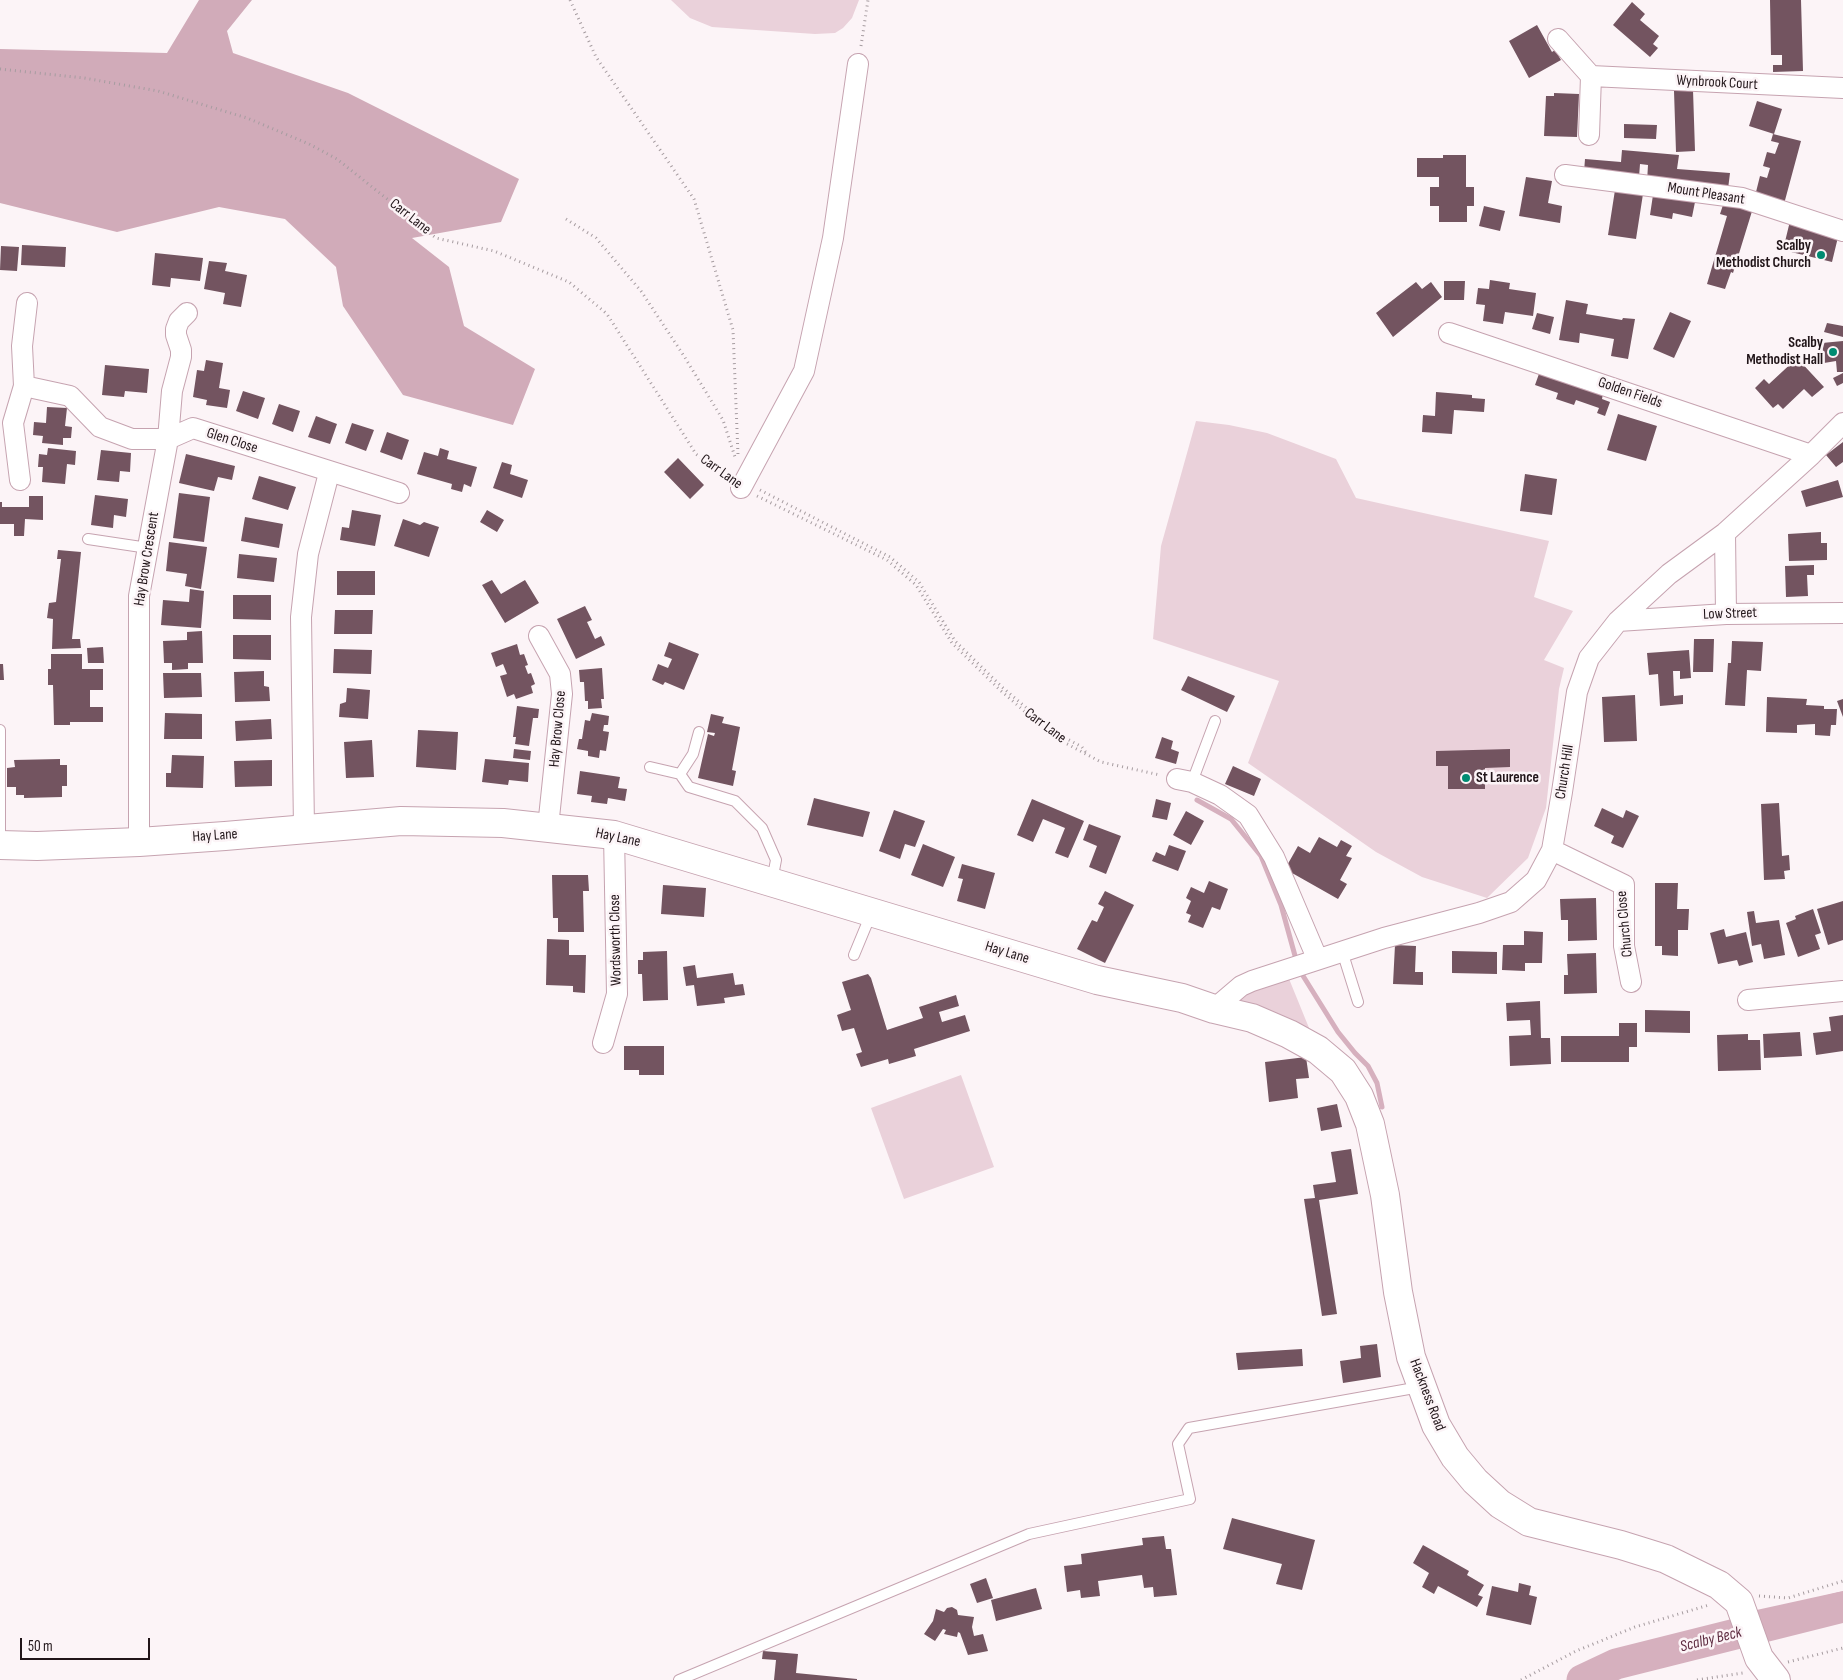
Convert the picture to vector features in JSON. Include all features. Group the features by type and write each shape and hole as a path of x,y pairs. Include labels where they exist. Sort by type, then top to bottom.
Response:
{"street":[{"path":"1558,39 1591,76 1589,134"},
{"path":"743,485 804,372 833,238 858,64"},
{"name":"Wynbrook Court","path":"1591,76 1843,88"},
{"name":"Mount Pleasant","path":"1565,175 1742,198 1843,231"},
{"path":"20,480 14,423 24,386 22,346 27,303"},
{"name":"Hay Brow Crescent","path":"139,842 138,596 168,439 172,391 181,357 176,329 187,313"},
{"name":"Golden Fields","path":"1449,333 1811,455"},
{"name":"Glen Close","path":"24,386 70,396 100,427 132,439 168,439 193,428 399,494"},
{"name":"Church Hill","path":"1214,1009 1241,986 1311,960 1433,924 1479,913 1511,902 1536,880 1552,850 1577,692 1589,658 1618,621 1670,574 1725,533 1811,455 1843,422"},
{"path":"304,828 301,616 308,554 329,473"},
{"path":"1725,533 1726,614"},
{"name":"Low Street","path":"1618,621 1726,614 1843,613"},
{"name":"Hay Brow Close","path":"539,636 560,674 562,694 548,827"},
{"path":"1185,780 1220,795 1248,814 1274,857 1311,960"},
{"name":"Hay Lane","path":"0,845 37,846 139,842 401,821 503,823 614,835 1097,980 1182,998 1214,1009"},
{"name":"Wordsworth Close","path":"603,1042 617,994 614,835"},
{"name":"Church Close","path":"1552,850 1624,885 1624,946 1632,982"},
{"path":"1748,1000 1843,991"},
{"name":"Hackness Road","path":"1214,1009 1252,1018 1289,1034 1318,1050 1343,1071 1359,1096 1370,1124 1376,1147 1385,1194 1398,1292 1411,1357 1436,1425 1455,1457 1475,1481 1500,1504 1529,1522 1621,1545 1666,1559 1719,1585 1739,1602"},
{"path":"1739,1602 1767,1668"}],"lane":[{"path":"88,539 148,548"},
{"path":"1185,780 1215,721"},
{"path":"0,730 0,845"},
{"path":"680,774 693,754 699,732"},
{"path":"650,767 680,774 689,787 735,801 762,828 776,860 772,882"},
{"path":"854,955 872,912"},
{"path":"1342,951 1358,1002"},
{"path":"679,1680 1029,1534 1190,1499 1178,1444 1189,1428 1421,1387"}],"path":[{"path":"566,220 596,238 641,291 723,420 738,468 733,330 694,199 596,57 570,0"},
{"path":"858,64 868,0"},
{"name":"Carr Lane","path":"0,69 84,78 158,92 247,118 310,144 337,159 436,238 494,251 569,282 607,314 696,454 743,485 887,560 916,585 952,643 1000,690 1054,737 1101,762 1185,780"},
{"path":"743,485 890,557 919,582 956,640 1002,687 1056,733 1082,747 1087,755"},
{"path":"1521,1680 1576,1651 1635,1627 1739,1602 1746,1595 1788,1598 1843,1581"},
{"path":"1697,1680 1767,1668 1843,1648"}],"shaded area":[{"path":"199,0 252,0 227,31 233,53 348,93 519,179 501,222 412,238 449,267 464,326 535,369 513,425 403,395 343,306 336,267 285,219 219,207 117,232 0,203 0,49 167,53"},
{"path":"671,0 859,0 852,18 843,28 835,33 815,34 712,27 690,18"},
{"path":"1196,421 1229,425 1267,433 1336,459 1356,498 1549,541 1534,597 1573,611 1544,660 1564,668 1559,689 1546,808 1528,858 1487,898 1422,877 1376,852 1248,763 1279,681 1153,639 1161,546"},
{"path":"1285,969 1318,1050 1214,1009"},
{"path":"961,1075 994,1167 904,1199 871,1108"},
{"path":"1843,1591 1843,1620 1760,1642 1752,1611"}],"building":[{"path":"1770,0 1801,0 1803,71 1773,72 1773,65 1782,65 1782,55 1771,55"},
{"path":"1632,2 1645,14 1640,20 1659,36 1653,44 1658,48 1650,57 1613,25"},
{"path":"1537,25 1552,52 1555,50 1561,60 1529,78 1509,41"},
{"path":"1693,90 1695,151 1676,152 1674,91"},
{"path":"1554,93 1579,94 1577,137 1544,136 1546,96 1554,96"},
{"path":"1757,101 1782,109 1774,134 1749,126"},
{"path":"1624,124 1657,125 1656,139 1624,138"},
{"path":"1773,134 1801,141 1784,204 1755,196 1760,176 1767,178 1770,168 1763,166 1767,152 1775,154 1779,143 1771,141"},
{"path":"1622,150 1679,155 1677,169 1730,173 1728,189 1647,182 1648,165 1640,164 1639,177 1584,172 1585,159 1621,162"},
{"path":"1443,155 1466,155 1466,187 1474,187 1474,206 1467,206 1467,222 1439,222 1439,206 1430,206 1430,187 1439,187 1439,177 1417,177 1417,158 1443,158"},
{"path":"1526,177 1552,181 1548,203 1562,206 1560,223 1519,216"},
{"path":"1615,190 1643,194 1636,239 1608,235"},
{"path":"1653,195 1695,202 1692,217 1673,213 1672,219 1650,215"},
{"path":"1725,199 1753,208 1733,273 1731,272 1725,289 1707,284 1727,216 1720,214"},
{"path":"1484,206 1505,211 1500,231 1479,226"},
{"path":"1790,221 1839,233 1832,262 1783,250"},
{"path":"22,245 66,247 65,267 21,265"},
{"path":"1,246 19,247 17,271 0,270"},
{"path":"155,253 203,258 200,281 171,278 170,287 152,285"},
{"path":"209,261 227,263 225,271 247,275 241,307 223,304 225,293 204,289"},
{"path":"1490,280 1510,283 1509,289 1536,293 1533,316 1505,312 1503,324 1483,321 1485,305 1476,304 1478,288 1489,289"},
{"path":"1444,281 1465,281 1464,300 1444,300"},
{"path":"1416,282 1422,289 1431,282 1442,297 1393,337 1376,313"},
{"path":"1566,300 1588,304 1586,314 1622,320 1623,318 1635,319 1628,359 1611,356 1614,339 1580,333 1579,343 1559,340"},
{"path":"1670,312 1691,321 1674,358 1653,349"},
{"path":"1537,313 1554,317 1550,334 1532,329"},
{"path":"1827,323 1843,326 1843,337 1824,332"},
{"name":"Scalby Methodist Hall","path":"1843,341 1843,372 1837,372 1836,361 1824,363 1822,343"},
{"path":"1797,358 1824,387 1812,397 1804,389 1783,409 1778,404 1773,408 1755,388 1764,379 1769,384"},
{"path":"206,360 223,363 219,388 230,390 227,408 206,405 207,400 193,397 197,370 204,371"},
{"path":"105,365 149,369 147,393 125,391 124,397 102,395"},
{"path":"1540,371 1603,394 1602,399 1610,402 1605,416 1597,413 1599,408 1576,400 1574,405 1556,399 1558,393 1535,385"},
{"path":"1843,373 1843,383 1837,386 1833,378"},
{"path":"243,391 265,398 258,419 236,411"},
{"path":"1436,392 1472,395 1472,398 1485,399 1484,412 1454,410 1452,434 1422,432 1423,415 1435,416"},
{"path":"279,404 300,411 293,432 272,424"},
{"path":"47,407 67,408 65,426 72,427 71,438 63,438 63,445 42,443 43,436 33,435 34,422 46,423"},
{"path":"1618,414 1657,426 1646,461 1607,450"},
{"path":"316,416 337,424 330,444 308,437"},
{"path":"352,423 374,430 366,451 345,443"},
{"path":"387,432 409,440 402,460 380,452"},
{"path":"1843,442 1843,462 1836,467 1826,455"},
{"path":"48,448 76,451 75,465 67,464 65,484 42,482 43,467 38,467 39,454 47,455"},
{"path":"440,448 449,451 447,459 477,467 471,487 464,484 462,492 451,489 452,484 417,474 424,452 438,456"},
{"path":"101,450 131,453 130,472 120,471 119,482 97,480"},
{"path":"186,454 235,466 232,480 218,477 214,491 179,483"},
{"path":"678,458 704,485 690,499 664,472"},
{"path":"502,462 512,465 510,474 528,480 522,498 493,488"},
{"path":"1525,474 1557,479 1552,515 1520,511"},
{"path":"259,476 296,487 288,510 252,499"},
{"path":"1838,480 1843,497 1806,507 1801,491"},
{"path":"179,493 210,497 204,542 173,538"},
{"path":"95,495 128,499 126,517 114,515 113,528 91,525"},
{"path":"29,496 43,496 43,520 25,519 24,536 14,536 14,524 0,524 0,502 2,502 2,507 29,507"},
{"path":"352,510 381,515 375,546 340,540 342,527 349,528"},
{"path":"487,510 504,520 497,532 480,522"},
{"path":"245,517 283,524 279,548 241,541"},
{"path":"403,519 420,525 424,522 439,527 429,557 394,546"},
{"path":"1821,532 1821,543 1827,543 1827,560 1789,561 1788,534"},
{"path":"169,542 207,547 201,589 185,586 187,574 166,571"},
{"path":"58,550 81,552 72,639 80,639 81,648 52,649 53,619 47,618 49,603 56,602 61,559 57,559"},
{"path":"239,554 277,558 274,582 237,578"},
{"path":"1814,565 1814,575 1807,575 1808,596 1786,597 1785,566"},
{"path":"337,571 375,571 375,595 337,595"},
{"path":"492,580 501,594 525,580 539,603 505,623 482,585"},
{"path":"190,589 204,591 201,628 161,625 163,600 189,602"},
{"path":"233,595 271,595 271,620 233,619"},
{"path":"585,606 592,620 587,622 595,639 601,636 605,645 576,659 557,619"},
{"path":"335,610 373,610 372,634 334,634"},
{"path":"202,631 203,663 188,663 188,669 172,670 172,663 164,663 163,641 187,640 187,632"},
{"path":"233,635 271,635 271,660 233,659"},
{"path":"1694,639 1714,639 1713,672 1693,672"},
{"path":"1732,641 1763,642 1761,671 1747,670 1745,706 1725,705 1728,663 1731,663"},
{"path":"669,642 699,654 684,690 665,682 663,685 652,680 658,664 668,668 672,659 664,656"},
{"path":"517,644 520,655 524,654 528,665 525,666 528,674 531,673 535,684 531,686 533,693 516,699 514,694 507,697 500,676 507,674 503,664 496,667 491,653"},
{"path":"103,647 104,663 88,663 87,648"},
{"path":"334,649 372,650 371,674 333,673"},
{"path":"1689,650 1691,678 1680,679 1680,671 1673,671 1674,696 1683,695 1683,704 1660,706 1658,674 1649,675 1647,653"},
{"path":"51,654 82,654 82,669 103,669 103,690 90,690 90,707 103,707 103,722 70,722 70,725 54,725 53,685 48,685 48,669 51,669"},
{"path":"0,664 3,664 4,680 0,680"},
{"path":"602,668 604,699 601,699 602,708 588,709 588,701 585,701 584,682 580,682 579,670"},
{"path":"264,671 264,686 269,687 270,701 235,702 234,672"},
{"path":"163,673 201,673 202,697 164,698"},
{"path":"1188,676 1235,696 1227,712 1181,690"},
{"path":"347,688 370,690 368,719 339,717 340,704 346,702"},
{"path":"1635,695 1637,741 1604,742 1602,697"},
{"path":"1767,697 1807,699 1806,705 1824,706 1824,709 1837,709 1836,725 1831,725 1830,736 1815,735 1815,724 1797,725 1797,733 1766,732"},
{"path":"1843,699 1843,717 1837,701"},
{"path":"517,706 539,709 538,718 533,718 529,746 515,744 516,737 513,737"},
{"path":"165,713 202,714 202,739 164,739"},
{"path":"592,713 609,716 608,725 604,725 603,731 609,732 606,751 600,750 599,758 588,756 588,751 577,749 579,739 582,739 585,720 590,721"},
{"path":"711,714 724,717 722,723 740,727 732,770 736,771 733,786 698,778 708,734 714,736 715,733 707,732"},
{"path":"271,719 272,739 236,741 235,721"},
{"path":"418,730 458,732 456,770 416,767"},
{"path":"1162,737 1173,741 1171,749 1179,752 1176,764 1155,758"},
{"path":"372,740 374,777 346,778 344,742"},
{"path":"514,749 531,751 530,760 513,758"},
{"name":"St Laurence","path":"1510,749 1510,767 1485,768 1485,789 1448,789 1448,766 1436,766 1436,751"},
{"path":"172,755 204,756 203,788 166,787 166,773 171,773"},
{"path":"60,759 60,765 67,765 67,786 62,786 62,797 24,798 24,795 16,795 16,787 7,787 7,768 15,767 14,760"},
{"path":"485,759 529,763 528,782 509,780 508,785 482,782"},
{"path":"272,760 272,786 235,787 234,761"},
{"path":"1233,766 1261,779 1254,796 1225,784"},
{"path":"580,771 620,777 618,788 627,789 625,801 608,798 607,804 591,802 592,796 577,794"},
{"path":"814,798 870,812 863,837 807,825"},
{"path":"1032,799 1084,821 1068,858 1055,853 1065,828 1043,819 1033,842 1017,835"},
{"path":"1156,799 1171,803 1167,820 1152,817"},
{"path":"1779,803 1782,856 1789,855 1790,870 1784,871 1785,879 1764,880 1761,804"},
{"path":"1602,808 1623,818 1626,810 1639,816 1623,848 1611,843 1614,836 1594,826"},
{"path":"894,810 925,821 915,847 905,844 900,859 879,851"},
{"path":"1186,811 1204,821 1191,845 1173,835"},
{"path":"1089,824 1121,836 1106,874 1089,867 1097,846 1083,840"},
{"path":"1319,837 1337,847 1341,840 1352,846 1346,856 1352,858 1340,880 1347,884 1338,899 1285,869 1298,846 1310,853"},
{"path":"923,844 955,857 943,887 911,875"},
{"path":"1169,845 1186,851 1178,871 1152,861 1156,852 1165,856"},
{"path":"962,864 995,873 985,909 957,901 963,879 958,878"},
{"path":"552,875 588,875 589,891 583,891 584,932 558,932 558,918 553,918"},
{"path":"1209,881 1228,889 1220,910 1212,907 1203,928 1188,922 1191,915 1186,913 1191,901 1186,898 1191,887 1204,893"},
{"path":"1655,883 1678,883 1677,909 1689,909 1688,930 1678,930 1678,956 1662,955 1662,946 1655,946"},
{"path":"663,885 706,888 704,917 661,914"},
{"path":"1105,891 1134,905 1105,963 1077,949 1092,920 1097,922 1104,907 1098,904"},
{"path":"1596,898 1597,940 1568,941 1568,920 1561,920 1560,899"},
{"path":"1843,901 1843,940 1828,945 1817,909"},
{"path":"1813,909 1821,933 1815,935 1820,949 1798,957 1786,923 1796,919 1795,916"},
{"path":"1754,911 1756,923 1779,920 1785,955 1764,959 1761,944 1752,946 1747,912"},
{"path":"1724,929 1726,937 1746,932 1753,962 1739,966 1737,960 1718,964 1710,933"},
{"path":"1524,931 1543,932 1542,963 1525,963 1525,971 1502,970 1503,945 1524,945"},
{"path":"547,939 569,940 569,955 586,955 585,993 573,992 573,986 546,985"},
{"path":"1395,945 1416,946 1415,972 1423,972 1423,985 1393,984"},
{"path":"667,951 668,1000 643,1001 642,974 638,974 638,960 643,960 643,952"},
{"path":"1452,951 1497,952 1497,974 1452,973"},
{"path":"1596,953 1597,993 1564,994 1564,975 1568,975 1567,954"},
{"path":"695,965 697,978 733,973 735,985 743,984 745,995 724,998 725,1003 697,1006 694,985 686,986 683,967"},
{"path":"868,974 871,978 887,1030 923,1018 919,1007 956,995 959,1006 939,1012 942,1022 965,1015 970,1031 914,1049 916,1056 889,1064 888,1059 861,1067 856,1054 862,1052 854,1028 842,1031 837,1015 851,1010 842,982"},
{"path":"1540,1001 1541,1038 1550,1038 1551,1064 1510,1066 1509,1036 1531,1035 1530,1020 1507,1021 1506,1003"},
{"path":"1645,1010 1690,1011 1690,1033 1645,1032"},
{"path":"1843,1015 1843,1051 1816,1055 1813,1033 1831,1031 1829,1017"},
{"path":"1619,1023 1637,1023 1637,1047 1629,1047 1629,1062 1561,1062 1561,1036 1619,1036"},
{"path":"1800,1032 1802,1056 1764,1058 1763,1034"},
{"path":"1748,1034 1748,1040 1760,1040 1761,1070 1718,1071 1717,1035"},
{"path":"624,1046 664,1046 664,1075 639,1075 639,1070 624,1070"},
{"path":"1306,1057 1309,1078 1296,1079 1298,1098 1269,1102 1265,1062"},
{"path":"1337,1104 1342,1127 1321,1131 1317,1108"},
{"path":"1351,1149 1358,1194 1319,1200 1337,1314 1322,1316 1304,1199 1315,1198 1313,1185 1336,1182 1331,1152"},
{"path":"1377,1344 1381,1377 1343,1383 1340,1361 1361,1358 1360,1346"},
{"path":"1302,1349 1303,1366 1238,1370 1236,1353"},
{"path":"1232,1518 1315,1540 1302,1590 1276,1584 1282,1564 1223,1549"},
{"path":"1164,1536 1166,1549 1171,1549 1177,1595 1154,1597 1153,1587 1144,1588 1142,1575 1098,1581 1100,1596 1081,1598 1080,1590 1067,1592 1064,1566 1082,1564 1081,1554 1143,1545 1142,1538"},
{"path":"1423,1545 1469,1571 1467,1575 1484,1585 1478,1595 1483,1597 1477,1607 1438,1586 1434,1594 1422,1587 1429,1573 1413,1563"},
{"path":"986,1578 993,1598 977,1603 970,1584"},
{"path":"1519,1583 1531,1586 1529,1595 1537,1597 1531,1625 1486,1615 1492,1586 1518,1592"},
{"path":"1036,1588 1042,1609 996,1621 991,1600"},
{"path":"952,1607 957,1610 958,1615 974,1617 972,1627 974,1636 983,1634 988,1651 968,1655 958,1632 957,1637 944,1634 946,1630 943,1629 935,1641 924,1634 933,1621 936,1609 944,1612 947,1608"},
{"path":"763,1651 798,1654 796,1673 857,1680 774,1680 776,1660 762,1659"}],"waterway":[{"path":"1197,800 1231,819 1261,856 1281,905 1297,963"},
{"path":"1300,971 1338,1032 1368,1066 1377,1083 1382,1107"},
{"name":"Scalby Beck","path":"1582,1680 1616,1664 1843,1607"}],"place":[{"name":"Scalby Methodist Church","path":"1821,255"},
{"name":"Scalby Methodist Hall","path":"1833,352"},
{"name":"St Laurence","path":"1466,778"}]}
